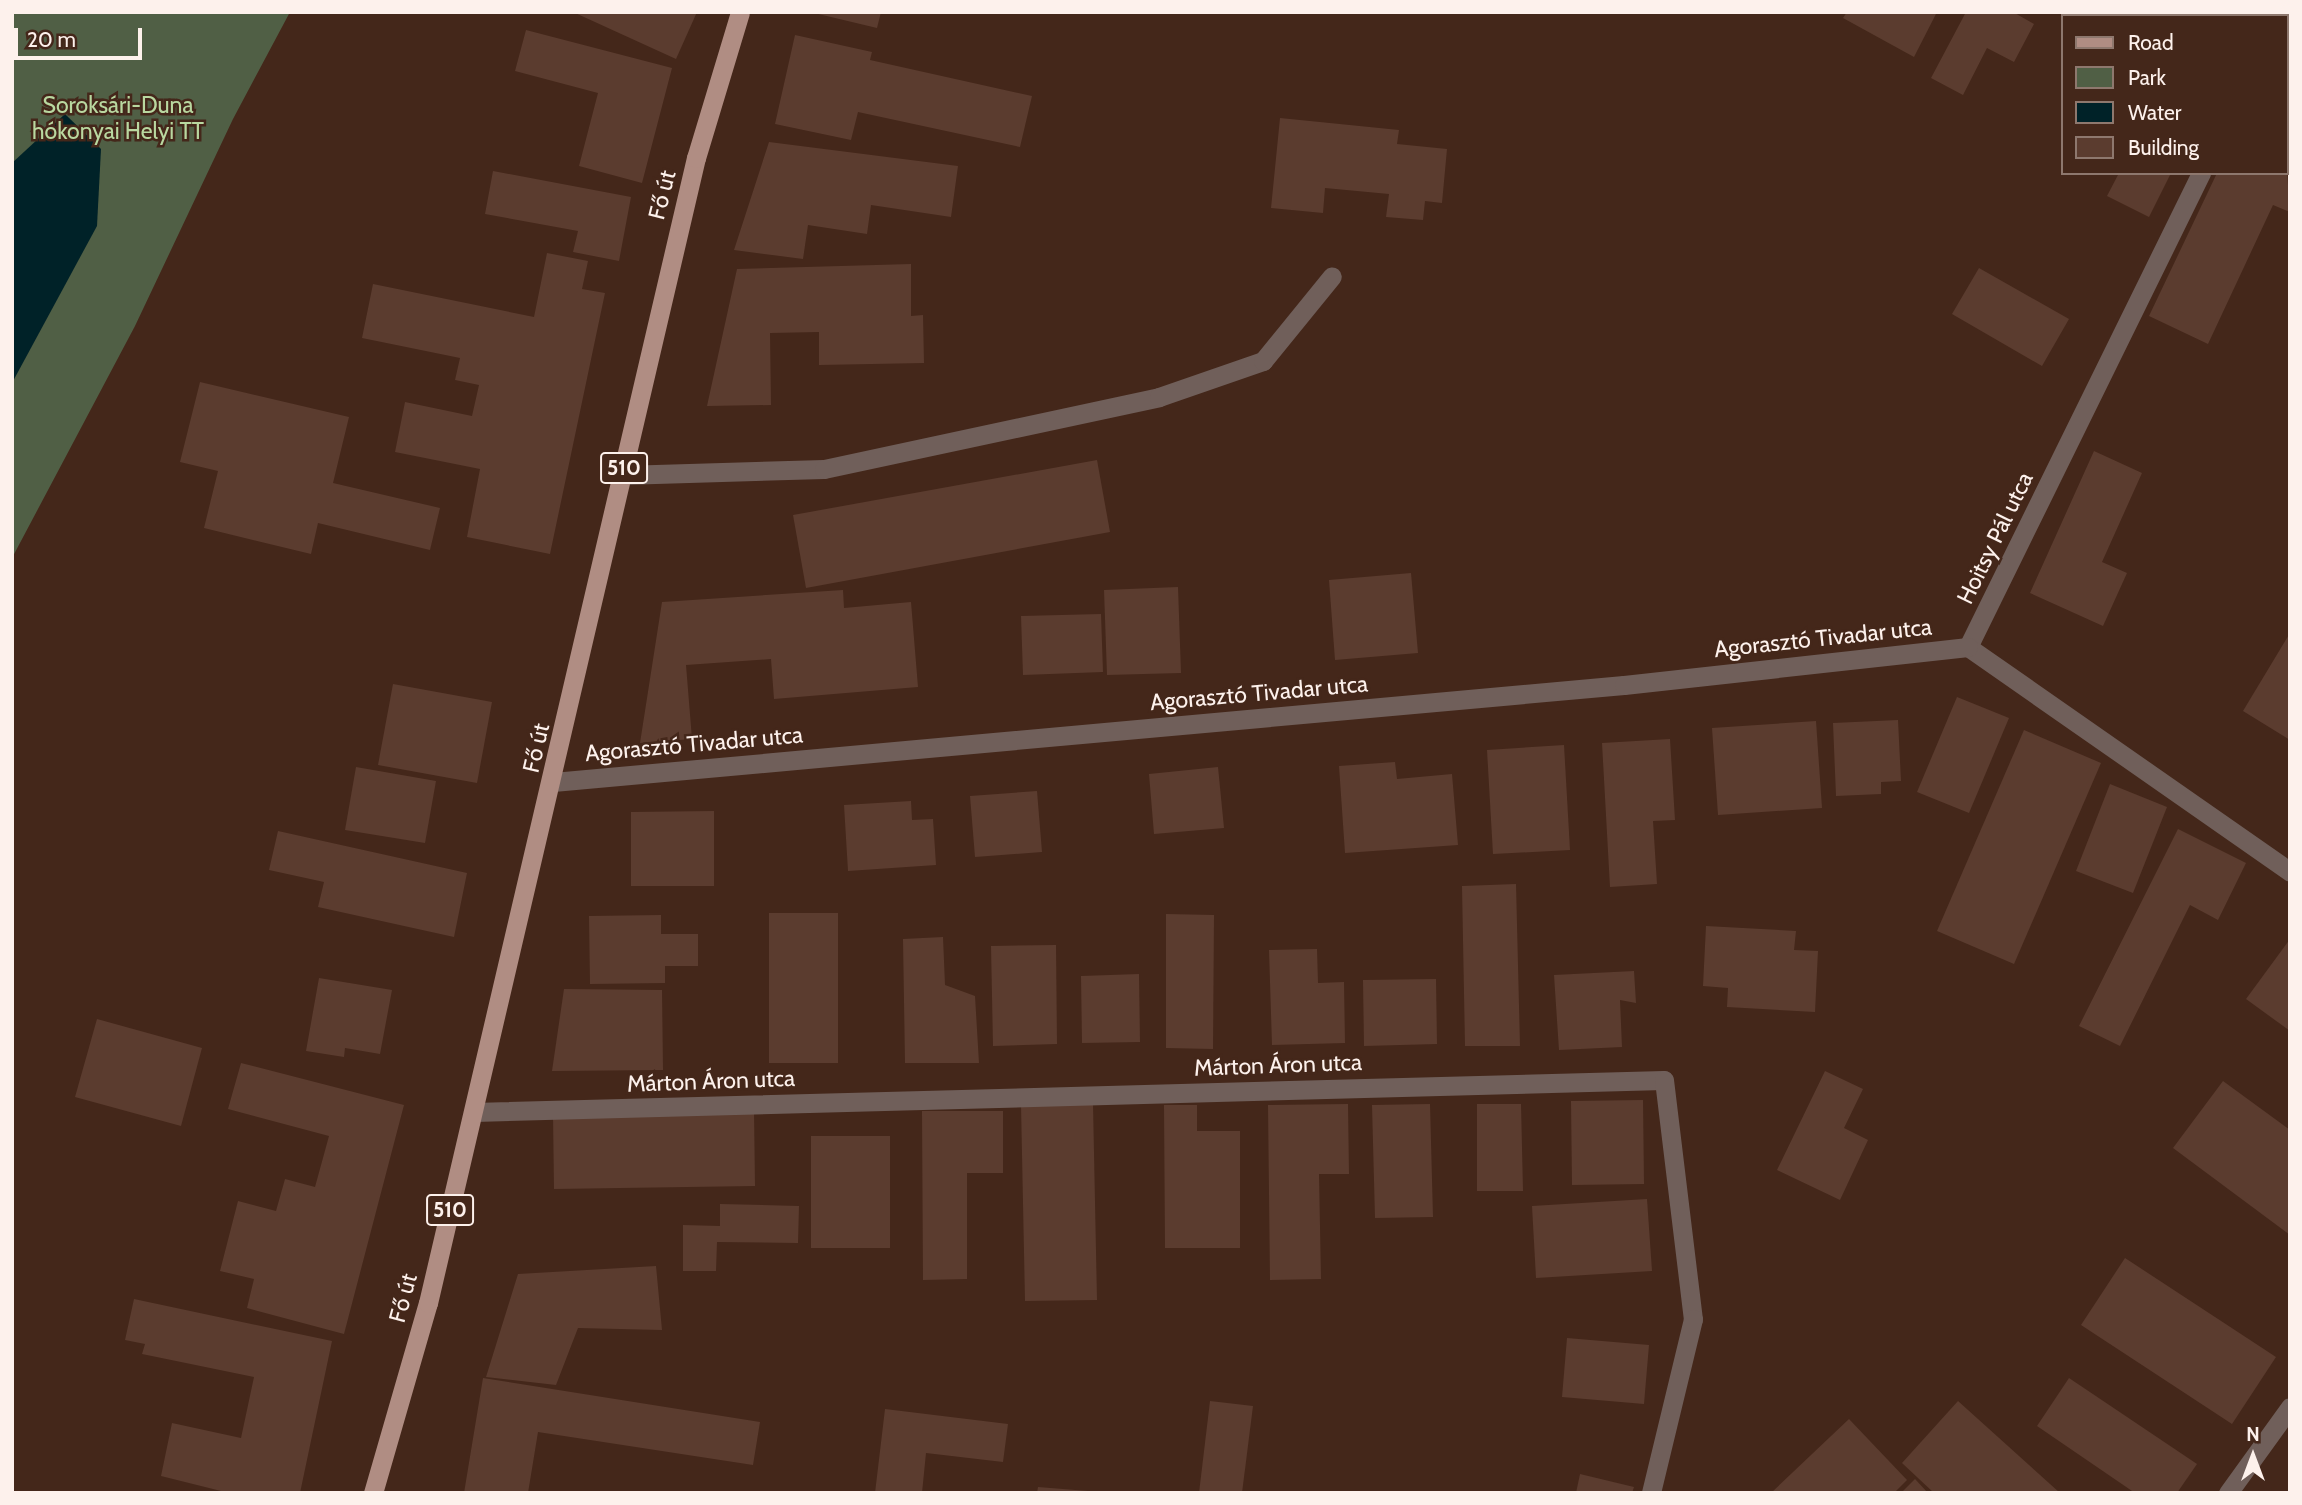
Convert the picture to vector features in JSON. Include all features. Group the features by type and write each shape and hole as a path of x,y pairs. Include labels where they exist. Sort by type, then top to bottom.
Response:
{"main road":[{"name":"Fő út","path":"373,1493 428,1303 553,782 696,158 740,12"}],"street":[{"name":"Hoitsy Pál utca","path":"1968,647 2200,175"},
{"path":"622,475 824,469 1159,397 1263,361 1332,276"},
{"path":"1968,647 2290,872"},
{"name":"Agorasztó Tivadar utca","path":"553,782 1623,685 1968,647"},
{"name":"Márton Áron utca","path":"474,1112 1664,1080 1693,1319 1651,1493"},
{"path":"2228,1493 2290,1407"}],"green space":[{"name":"Soroksári-Duna hókonyai Helyi TT","path":"12,12 290,12 233,119 135,326 12,558"}],"water":[{"path":"65,114 101,149 97,226 12,383 12,163"}],"building":[{"path":"573,12 697,12 676,59"},
{"path":"810,12 881,12 877,28"},
{"path":"1847,12 1937,12 1914,57 1843,18"},
{"path":"1966,12 2013,12 2034,24 2014,62 1987,48 1963,95 1931,78"},
{"path":"526,30 672,68 642,183 579,166 598,93 515,71"},
{"path":"795,35 872,52 870,60 1032,96 1020,147 858,112 851,140 775,124"},
{"path":"1280,118 1399,130 1397,144 1447,149 1442,203 1425,201 1423,220 1386,217 1389,194 1325,188 1323,213 1271,208"},
{"path":"769,142 958,166 951,217 871,205 867,234 808,225 803,259 734,250"},
{"path":"493,171 631,197 619,261 573,252 578,231 485,214"},
{"path":"2118,175 2170,175 2149,217 2107,196"},
{"path":"2216,175 2287,175 2290,212 2273,205 2208,344 2149,316"},
{"path":"547,253 588,261 582,289 605,293 550,554 467,537 480,469 395,452 405,402 472,416 479,385 455,380 460,358 362,338 373,284 534,317"},
{"path":"911,264 911,316 923,315 924,363 819,365 819,332 770,333 771,405 707,406 737,269"},
{"path":"1979,268 2069,319 2042,366 1952,314"},
{"path":"200,382 349,417 333,483 440,508 430,550 318,523 311,554 204,528 218,471 180,462"},
{"path":"2094,451 2142,473 2102,562 2127,573 2103,626 2030,593"},
{"path":"1097,460 1110,532 806,588 793,515"},
{"path":"1411,573 1418,653 1335,660 1329,580"},
{"path":"1178,587 1181,673 1107,675 1104,590"},
{"path":"843,590 844,608 911,602 918,687 774,699 771,659 686,665 692,739 640,743 662,602"},
{"path":"1101,614 1103,672 1023,675 1021,616"},
{"path":"2290,633 2290,740 2243,711"},
{"path":"393,684 492,702 477,783 378,765"},
{"path":"1957,697 2009,718 1969,813 1917,792"},
{"path":"1898,720 1901,781 1881,782 1881,794 1836,796 1833,723"},
{"path":"1816,721 1822,808 1718,815 1712,728"},
{"path":"2024,730 2101,763 2014,964 1937,931"},
{"path":"1670,739 1675,820 1653,821 1657,884 1610,887 1602,743"},
{"path":"1564,745 1570,850 1493,854 1487,750"},
{"path":"1395,762 1397,779 1452,774 1458,845 1345,853 1339,766"},
{"path":"356,767 436,781 425,843 345,830"},
{"path":"1218,767 1224,828 1154,834 1149,774"},
{"path":"2110,784 2167,807 2133,893 2076,871"},
{"path":"1037,791 1042,852 975,857 970,796"},
{"path":"911,801 912,820 933,819 936,865 848,871 844,805"},
{"path":"714,811 714,886 631,886 631,812"},
{"path":"2178,829 2246,863 2218,920 2190,905 2120,1046 2079,1026"},
{"path":"278,831 467,873 454,937 318,907 324,882 269,870"},
{"path":"1516,884 1520,1046 1465,1046 1462,886"},
{"path":"769,913 838,913 838,1063 769,1063"},
{"path":"1166,914 1214,915 1213,1049 1166,1048"},
{"path":"661,915 661,934 698,934 698,966 665,966 665,983 590,984 589,916"},
{"path":"1706,926 1796,931 1794,950 1818,951 1815,1012 1727,1007 1728,988 1703,986"},
{"path":"943,937 945,985 975,996 979,1063 905,1063 903,939"},
{"path":"2290,939 2290,1031 2246,999"},
{"path":"1056,945 1057,1044 993,1046 991,946"},
{"path":"1317,949 1318,983 1344,982 1345,1043 1272,1045 1269,950"},
{"path":"1634,971 1636,1003 1620,1000 1622,1047 1559,1050 1554,975"},
{"path":"1139,974 1140,1042 1082,1043 1081,976"},
{"path":"319,978 392,990 380,1054 345,1048 344,1057 306,1051"},
{"path":"1436,979 1437,1044 1364,1046 1363,980"},
{"path":"564,989 662,990 663,1070 552,1071"},
{"path":"97,1019 202,1048 181,1126 75,1097"},
{"path":"241,1063 404,1105 344,1334 247,1308 254,1279 220,1271 238,1201 276,1211 285,1179 315,1187 329,1136 228,1109"},
{"path":"1825,1071 1863,1089 1844,1128 1868,1140 1840,1200 1777,1170"},
{"path":"2223,1081 2290,1130 2290,1235 2173,1148"},
{"path":"1643,1100 1644,1184 1572,1185 1571,1101"},
{"path":"1093,1104 1097,1300 1025,1301 1021,1105"},
{"path":"1348,1104 1349,1174 1319,1174 1321,1279 1270,1280 1268,1105"},
{"path":"1430,1104 1433,1217 1375,1218 1372,1105"},
{"path":"1477,1104 1521,1104 1523,1191 1477,1191"},
{"path":"1164,1105 1197,1105 1197,1131 1240,1131 1240,1248 1165,1248"},
{"path":"754,1111 755,1186 554,1189 553,1114"},
{"path":"922,1111 1003,1111 1003,1173 967,1173 967,1279 923,1280"},
{"path":"811,1136 890,1136 890,1248 811,1248"},
{"path":"1647,1199 1652,1271 1536,1278 1532,1206"},
{"path":"720,1204 799,1206 798,1243 717,1242 716,1271 683,1271 683,1225 720,1226"},
{"path":"2125,1258 2276,1357 2232,1424 2081,1325"},
{"path":"656,1266 662,1330 578,1328 556,1385 486,1377 518,1274"},
{"path":"134,1299 332,1341 300,1493 229,1493 161,1476 172,1423 241,1438 254,1377 142,1354 145,1344 125,1340"},
{"path":"1567,1338 1649,1345 1644,1404 1562,1397"},
{"path":"483,1378 760,1422 753,1465 538,1432 528,1493 464,1493"},
{"path":"2069,1378 2197,1464 2177,1493 2135,1493 2037,1426"},
{"path":"1210,1401 1253,1406 1242,1493 1199,1493"},
{"path":"1958,1401 2060,1493 1934,1493 1902,1463"},
{"path":"885,1409 1008,1424 1003,1462 926,1453 922,1493 875,1493"},
{"path":"1849,1419 1907,1480 1894,1493 1771,1493"},
{"path":"1580,1474 1634,1487 1632,1493 1576,1493"},
{"path":"1915,1479 1928,1493 1901,1493"},
{"path":"1038,1487 1088,1491 1088,1493 1037,1493"}]}
